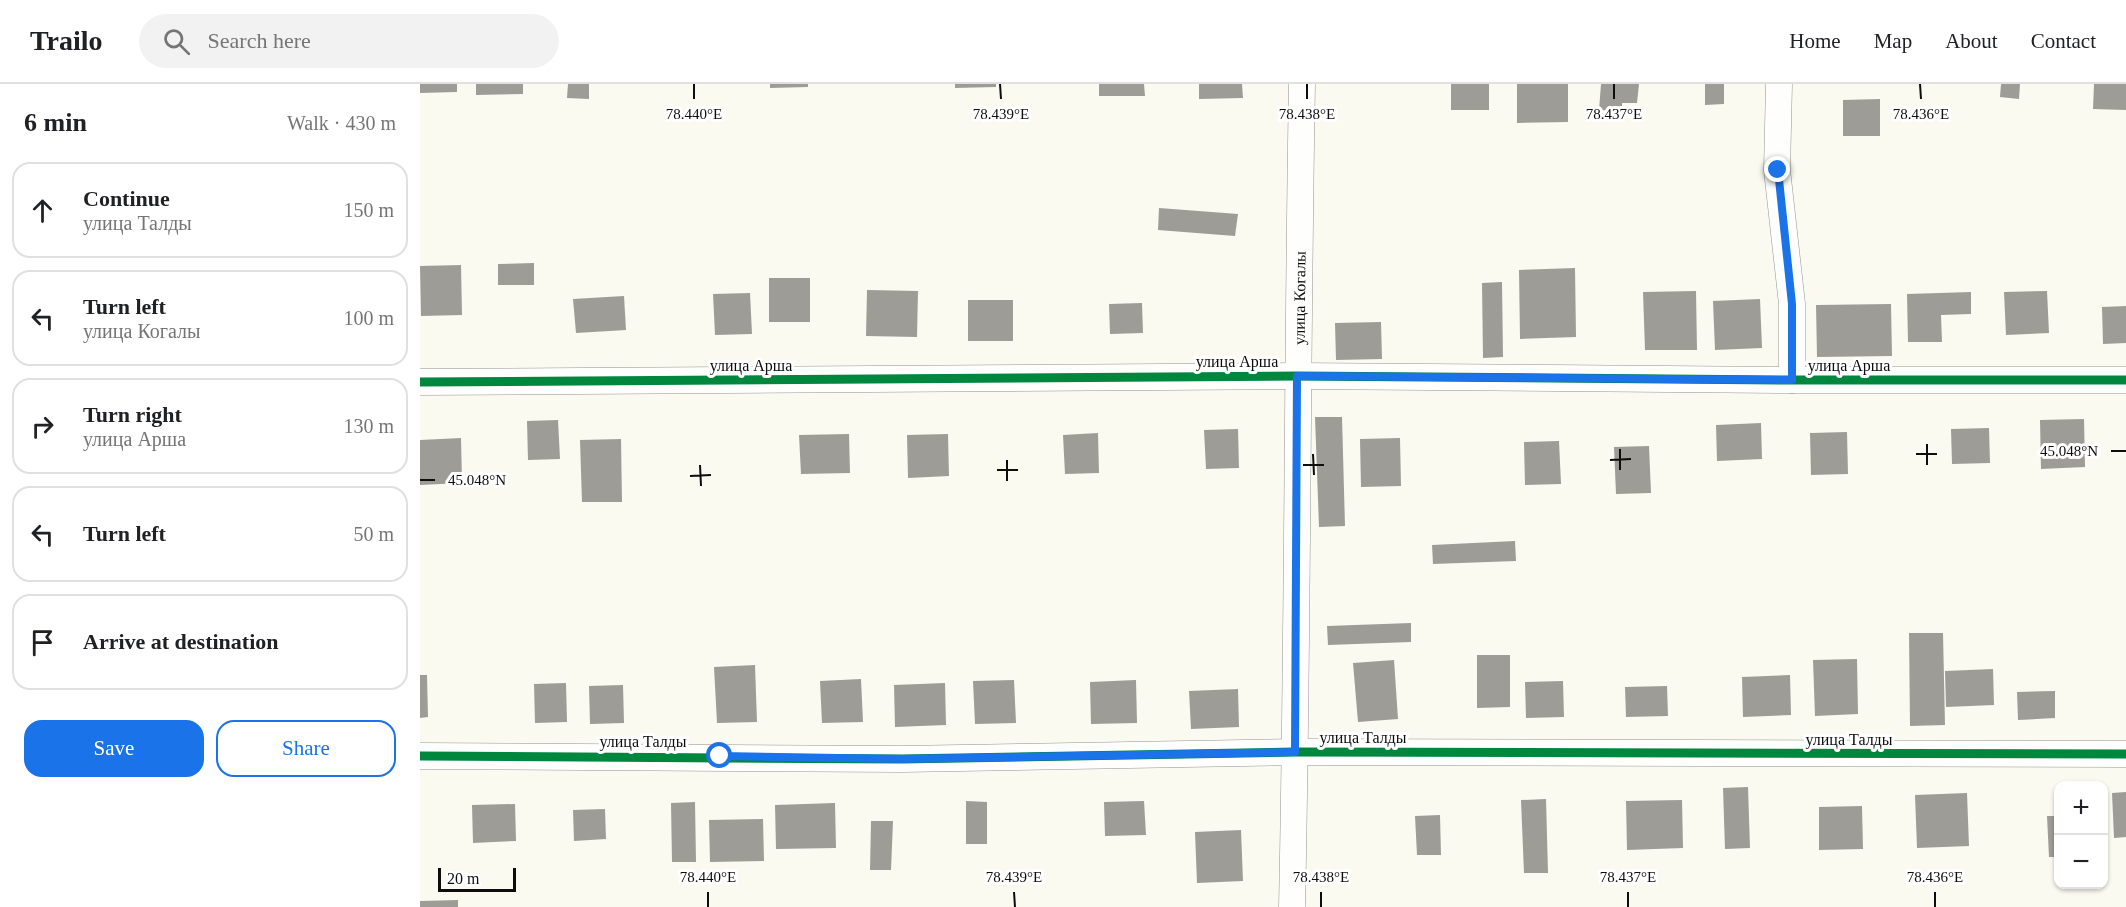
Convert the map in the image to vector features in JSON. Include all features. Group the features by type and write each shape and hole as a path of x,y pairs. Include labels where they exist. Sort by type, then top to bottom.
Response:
{"street":[{"name":"улица Когалы","path":"1292,907 1302,84"},
{"path":"1779,84 1778,170 1792,304 1792,380"},
{"name":"улица Арша","path":"420,382 1297,376 2126,380"},
{"name":"улица Талды","path":"420,756 902,759 1295,752 2126,754"}],"building":[{"path":"420,84 457,84 457,92 420,93"},
{"path":"476,84 523,84 523,94 476,95"},
{"path":"568,84 589,84 589,99 567,98"},
{"path":"770,84 808,84 808,87 770,88"},
{"path":"955,84 996,84 996,87 955,88"},
{"path":"1099,84 1144,84 1145,96 1099,96"},
{"path":"1199,84 1242,84 1243,98 1199,99"},
{"path":"1451,84 1489,84 1489,110 1451,110"},
{"path":"1517,84 1568,84 1568,122 1517,123"},
{"path":"1601,84 1639,84 1637,103 1622,103 1622,111 1599,110"},
{"path":"1705,84 1724,84 1724,104 1705,105"},
{"path":"2001,84 2020,84 2019,99 2000,97"},
{"path":"2094,84 2126,84 2126,110 2093,109"},
{"path":"1880,99 1880,136 1843,136 1843,100"},
{"path":"1159,208 1238,214 1235,236 1158,230"},
{"path":"534,263 534,285 498,285 498,264"},
{"path":"461,265 462,315 421,316 420,266"},
{"path":"1575,268 1576,337 1520,339 1519,270"},
{"path":"769,278 810,278 810,322 769,322"},
{"path":"1502,282 1503,357 1483,358 1482,283"},
{"path":"867,290 918,291 917,337 866,336"},
{"path":"1696,291 1697,350 1645,350 1643,292"},
{"path":"2047,291 2049,333 2006,335 2004,292"},
{"path":"1971,292 1971,314 1941,315 1942,342 1908,342 1907,294"},
{"path":"750,293 752,334 715,335 713,294"},
{"path":"624,296 626,330 576,333 573,299"},
{"path":"1760,299 1762,348 1715,350 1713,301"},
{"path":"968,300 1013,300 1013,341 968,341"},
{"path":"1142,303 1143,333 1110,334 1109,304"},
{"path":"1891,304 1892,356 1817,357 1816,305"},
{"path":"2126,306 2126,343 2103,344 2102,307"},
{"path":"1381,322 1382,359 1336,360 1335,323"},
{"path":"1315,417 1342,417 1345,526 1319,527"},
{"path":"2084,419 2085,467 2041,469 2040,420"},
{"path":"558,420 560,459 528,460 527,421"},
{"path":"1761,423 1762,459 1717,461 1716,425"},
{"path":"1989,428 1990,463 1952,464 1951,429"},
{"path":"1238,429 1239,468 1206,469 1204,430"},
{"path":"1847,432 1848,474 1811,475 1810,433"},
{"path":"1098,433 1099,473 1065,474 1063,435"},
{"path":"849,434 850,473 801,474 799,435"},
{"path":"948,434 949,476 908,478 907,435"},
{"path":"461,438 462,483 420,485 420,440"},
{"path":"1400,438 1401,486 1361,487 1360,439"},
{"path":"621,439 622,502 582,502 580,440"},
{"path":"1559,441 1561,484 1525,485 1524,442"},
{"path":"1649,446 1651,493 1616,494 1614,447"},
{"path":"1515,541 1516,561 1433,564 1432,545"},
{"path":"1411,623 1411,642 1328,645 1327,626"},
{"path":"1909,633 1943,633 1945,725 1910,726"},
{"path":"1477,655 1510,655 1510,707 1477,708"},
{"path":"1857,659 1858,714 1815,716 1813,660"},
{"path":"1394,660 1398,719 1358,722 1353,663"},
{"path":"755,665 757,722 717,723 714,667"},
{"path":"1993,669 1994,705 1946,707 1945,671"},
{"path":"420,675 427,675 428,717 420,718"},
{"path":"1790,675 1791,715 1743,717 1742,677"},
{"path":"861,679 863,722 822,723 820,681"},
{"path":"1014,680 1016,723 975,724 973,681"},
{"path":"1136,680 1137,723 1091,724 1090,682"},
{"path":"1563,681 1564,717 1526,718 1525,682"},
{"path":"566,683 567,722 535,723 534,684"},
{"path":"945,683 946,725 895,727 894,685"},
{"path":"623,685 624,723 590,724 589,686"},
{"path":"1667,686 1668,716 1626,717 1625,687"},
{"path":"1238,689 1239,727 1191,729 1189,691"},
{"path":"2055,691 2055,718 2018,720 2017,692"},
{"path":"1748,787 1750,848 1725,849 1723,788"},
{"path":"2126,792 2126,837 2114,838 2112,793"},
{"path":"1967,793 1969,846 1917,848 1915,795"},
{"path":"1546,799 1548,873 1524,873 1521,800"},
{"path":"1682,800 1683,848 1627,850 1626,801"},
{"path":"966,801 987,802 987,844 966,844"},
{"path":"1144,801 1146,835 1105,836 1104,802"},
{"path":"695,802 696,862 672,862 671,803"},
{"path":"835,803 836,848 776,849 775,805"},
{"path":"515,804 516,841 473,843 472,805"},
{"path":"1862,806 1863,849 1819,850 1819,807"},
{"path":"605,809 606,839 574,841 573,810"},
{"path":"1440,815 1441,855 1417,855 1415,816"},
{"path":"2047,816 2054,816 2054,857 2049,857"},
{"path":"763,819 764,861 710,862 709,820"},
{"path":"871,821 893,821 891,870 870,870"},
{"path":"1241,830 1243,881 1197,883 1195,832"},
{"path":"458,900 458,907 420,907 420,901"}],"cycle path":[{"path":"420,382 1297,376 2126,380"},
{"path":"420,756 902,759 1295,752 2126,754"}],"route":[{"path":"720,756 902,759 1295,752 1297,376 1792,380 1792,304 1778,170"}]}
